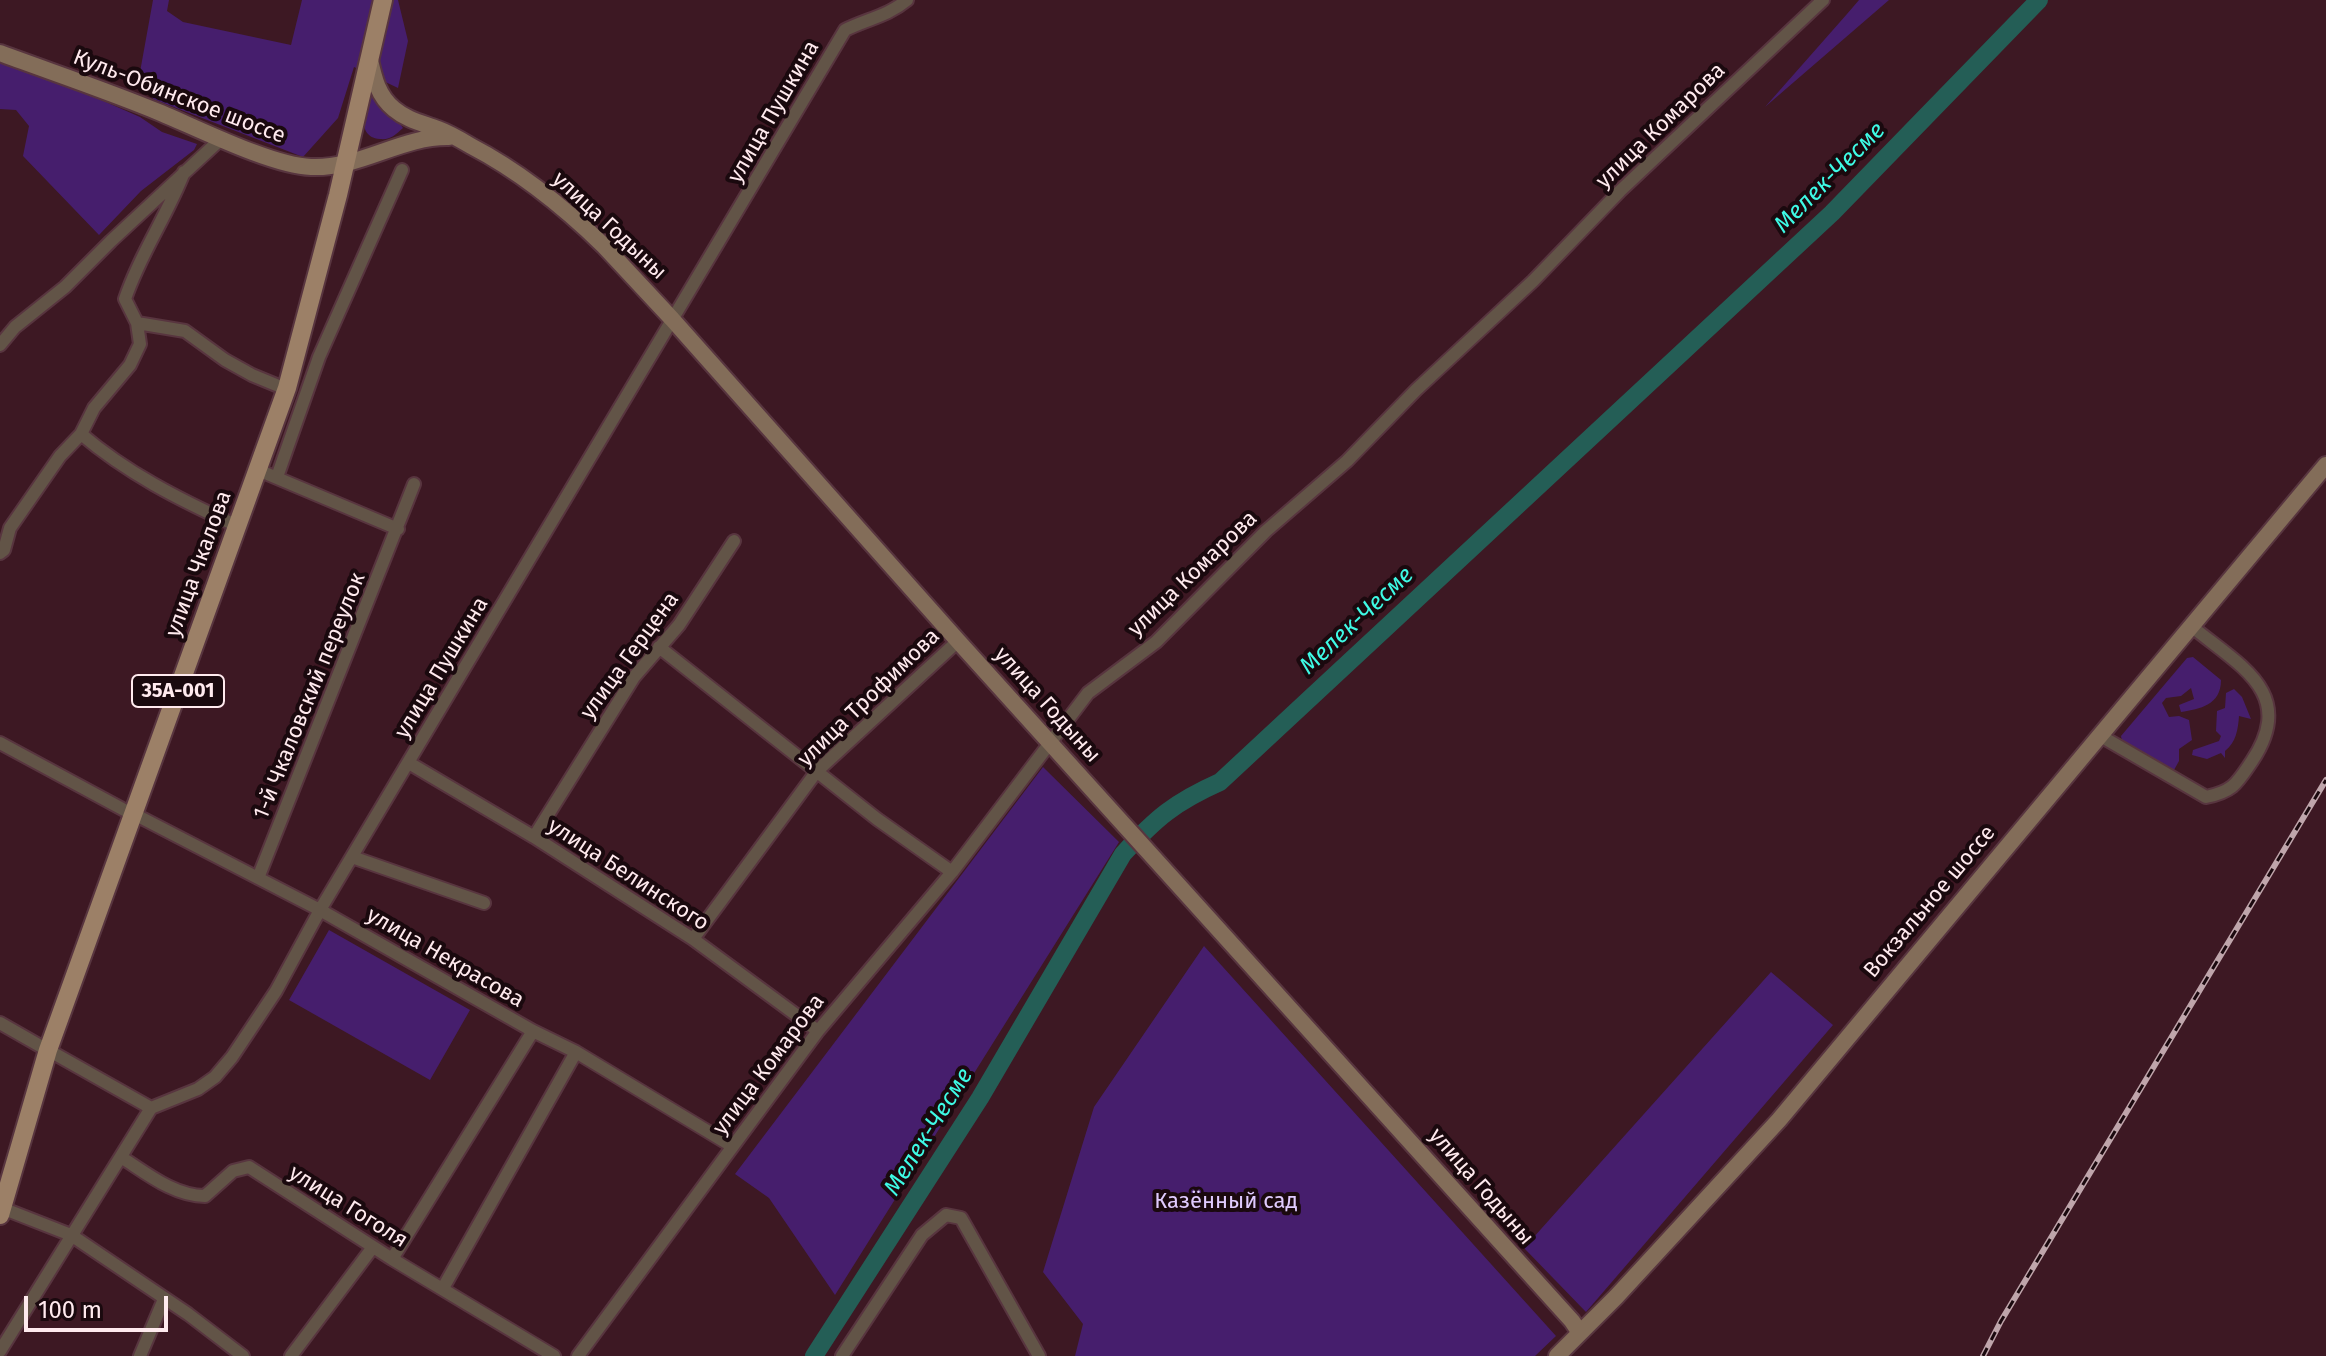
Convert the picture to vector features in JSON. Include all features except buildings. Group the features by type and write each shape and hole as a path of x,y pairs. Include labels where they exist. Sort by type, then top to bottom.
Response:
{"main road":[{"name":"35А-001","path":"366,57 380,0"},
{"name":"Куль-Обинское шоссе","path":"0,53 292,164 313,168 341,164"},
{"name":"улица Годыны","path":"366,57 377,87 393,108 411,120 454,137 495,159 562,207 604,246 1388,1115 1580,1333"},
{"name":"улица Чкалова","path":"0,1206 45,1048 284,387 338,195 341,164 366,57"},
{"path":"341,164 419,140 454,137"},
{"name":"Вокзальное шоссе","path":"1557,1356 1779,1120 2326,465"}],"street":[{"name":"улица Пушкина","path":"151,1108 198,1089 215,1077 232,1057 276,991 320,910 845,30 864,20 893,12 907,0"},
{"name":"улица Комарова","path":"578,1356 818,1031 952,872 1088,693 1156,642 1266,531 1347,461 1416,390 1533,281 1620,191 1823,0"},
{"path":"0,345 15,327 65,287 222,138"},
{"path":"277,477 319,357 402,170"},
{"path":"0,553 4,550 10,528 60,456 81,434 94,408 130,365 140,344 137,323 125,299 138,262 175,196 184,172"},
{"path":"137,323 185,331 225,360 252,375 284,387"},
{"path":"81,434 113,461 159,489 236,525"},
{"path":"255,469 398,529"},
{"name":"1-й Чкаловский переулок","path":"258,878 414,484"},
{"name":"улица Герцена","path":"534,837 634,677 679,625 734,541"},
{"path":"2099,735 2206,797 2234,788 2263,744 2269,723 2269,706 2255,679 2190,625"},
{"name":"улица Трофимова","path":"693,939 817,771 958,641"},
{"path":"659,647 877,819 952,872"},
{"name":"улица Некрасова","path":"0,743 320,910 533,1031 576,1052 732,1146"},
{"name":"улица Белинского","path":"409,763 534,837 693,939 818,1031"},
{"path":"352,857 484,903"},
{"path":"0,1023 151,1108 0,1351"},
{"path":"392,1259 533,1031"},
{"path":"443,1288 576,1052"},
{"name":"улица Гоголя","path":"121,1157 181,1192 196,1196 205,1196 233,1171 249,1167 392,1259 554,1356"},
{"path":"0,1206 71,1235 243,1356"},
{"path":"842,1356 922,1235 946,1215 956,1215 961,1218 1039,1356"},
{"path":"291,1356 373,1247"},
{"path":"140,1356 164,1299"}],"green space":[{"path":"153,0 169,0 167,11 183,22 291,45 302,0 398,0 408,41 398,88 354,67 338,118 303,157 153,99 140,72"},
{"path":"1859,0 1889,0 1765,107 1847,14"},
{"path":"0,62 99,99 140,117 162,132 197,144 194,150 141,191 99,235 23,156 29,126 16,110 0,109"},
{"path":"370,82 403,128 390,138 371,137 366,132 363,116"},
{"path":"2193,657 2221,680 2220,688 2213,700 2195,709 2181,712 2179,705 2194,699 2191,688 2181,696 2166,698 2162,703 2169,717 2179,716 2189,720 2192,740 2179,749 2179,761 2174,770 2122,741 2121,736 2187,658"},
{"path":"2234,689 2242,697 2251,719 2239,716 2236,735 2225,751 2225,758 2221,753 2207,759 2192,755 2193,750 2219,741 2217,711 2225,708 2226,693"},
{"path":"1043,767 1119,842 835,1295 769,1198 735,1174"},
{"path":"329,930 470,1010 430,1080 289,1000"},
{"name":"Казённый сад","path":"1204,946 1556,1336 1535,1356 1075,1356 1083,1324 1043,1272 1094,1107"},
{"path":"1771,972 1833,1025 1586,1312 1524,1248"}],"waterway":[{"name":"Мелек-Чесме","path":"814,1356 980,1098 1123,854 1167,812 1220,782 1832,213 2039,0"}],"railway":[{"path":"1983,1356 2001,1321 2326,780"}]}
